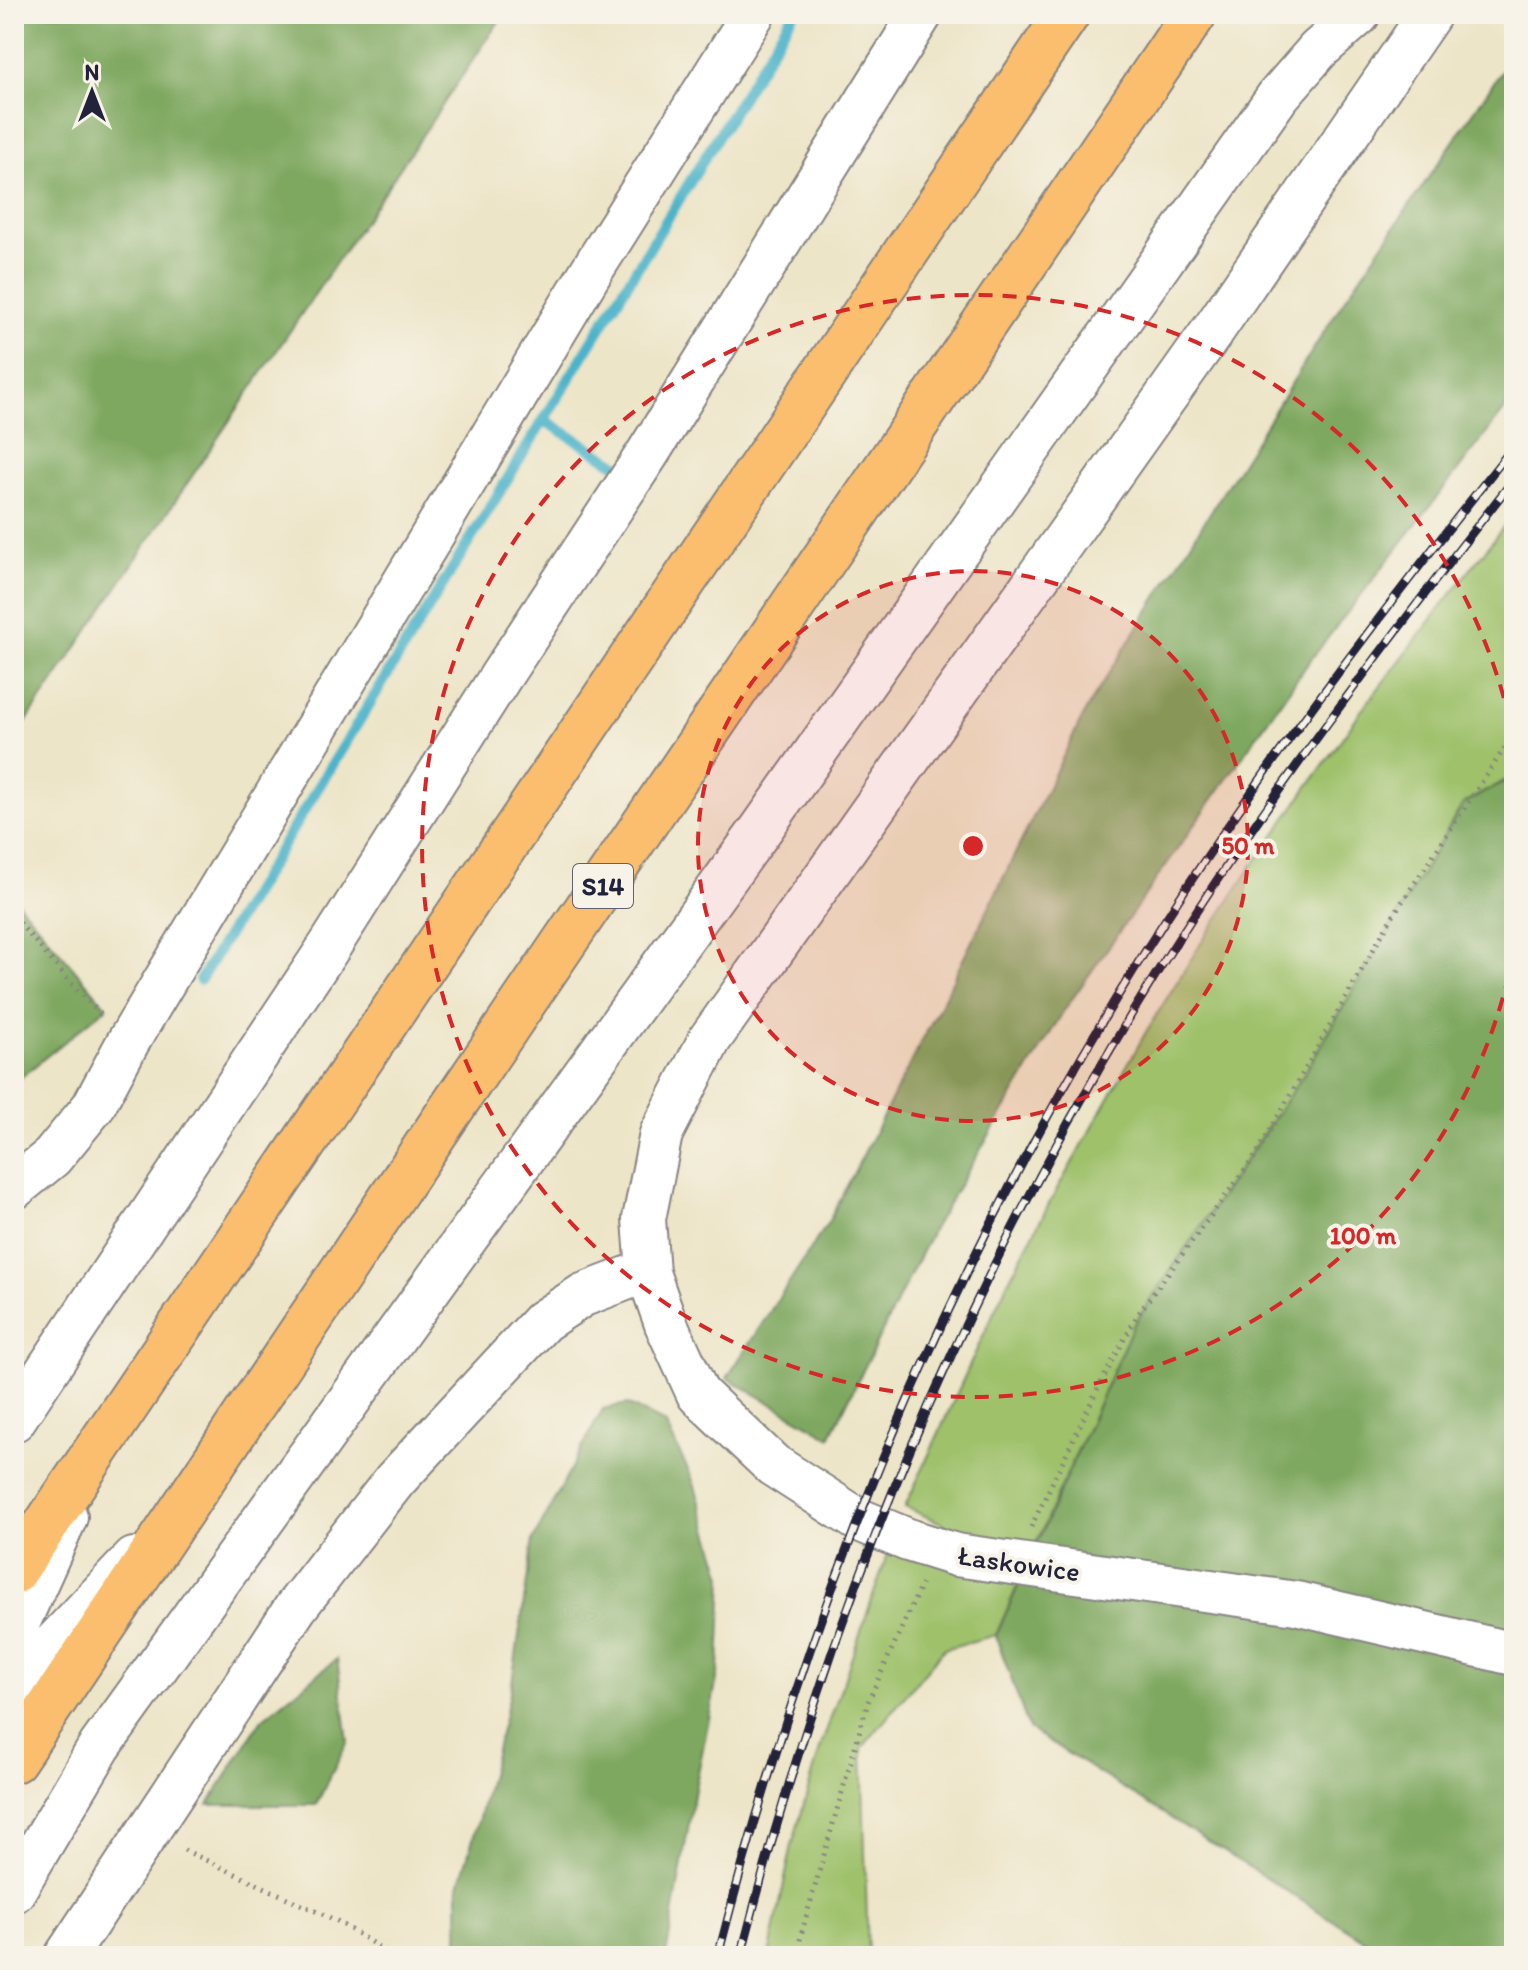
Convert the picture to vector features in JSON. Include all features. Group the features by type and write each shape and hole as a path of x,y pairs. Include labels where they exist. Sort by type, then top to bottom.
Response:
{"highway":[{"path":"14,1572 1067,14"},
{"name":"S14","path":"14,1760 1194,14"}],"street":[{"path":"14,1188 52,1157 93,1107 128,1042 592,270 753,14"},
{"path":"14,1420 331,944 501,676 648,453 921,14"},
{"path":"14,1891 100,1746 762,828 1278,96 1318,50 1357,14 1407,47"},
{"name":"Łaskowice","path":"1430,14 1214,329 710,1039 661,1134 644,1219 648,1273 666,1324 698,1394 773,1465 857,1519 937,1550 975,1559 1296,1603 1514,1654"},
{"path":"66,1956 296,1607 395,1480 543,1321 583,1295 648,1273"},
{"path":"14,1633 97,1448"},
{"path":"14,1686 186,1504"}],"path":[{"path":"1010,1562 1036,1520 1096,1392 1138,1314 1256,1155 1392,917 1514,734"},
{"path":"14,917 128,1042"},
{"path":"797,1956 868,1702 937,1550"},
{"path":"147,1833 337,1921 393,1956"}],"green space":[{"path":"14,14 504,14 14,740"},
{"path":"1514,53 1514,398 1306,666 1063,1012 933,1229 830,1437 727,1378 830,1219 941,1004 1087,708 1341,305"},
{"path":"1514,513 1514,776 1463,804 1304,1074 1133,1326 1034,1548 943,1536 946,1525 905,1507 1005,1288 1050,1202 1146,1032 1251,868 1361,711"},
{"path":"1514,776 1514,1956 1390,1956 1029,1729 996,1636 1133,1326 1304,1074 1463,804"},
{"path":"14,898 107,1007 14,1083"},
{"path":"627,1404 665,1423 693,1480 723,1576 719,1669 666,1956 458,1956 458,1889 511,1690 533,1540 603,1409"},
{"path":"889,1550 1020,1580 996,1635 944,1649 862,1748 868,1956 769,1956 792,1845 820,1749"},
{"path":"337,1659 348,1741 316,1805 208,1805 262,1719"}],"waterway":[{"path":"200,980 793,14"},
{"path":"544,420 619,466"}],"railway":[{"path":"718,1956 754,1826 838,1572 888,1447 942,1325 1001,1205 1064,1087 1133,971 1222,835 1364,638 1514,446"},
{"path":"741,1956 776,1828 860,1575 909,1452 963,1330 1022,1211 1085,1094 1153,979 1238,850 1373,662 1514,479"}]}
